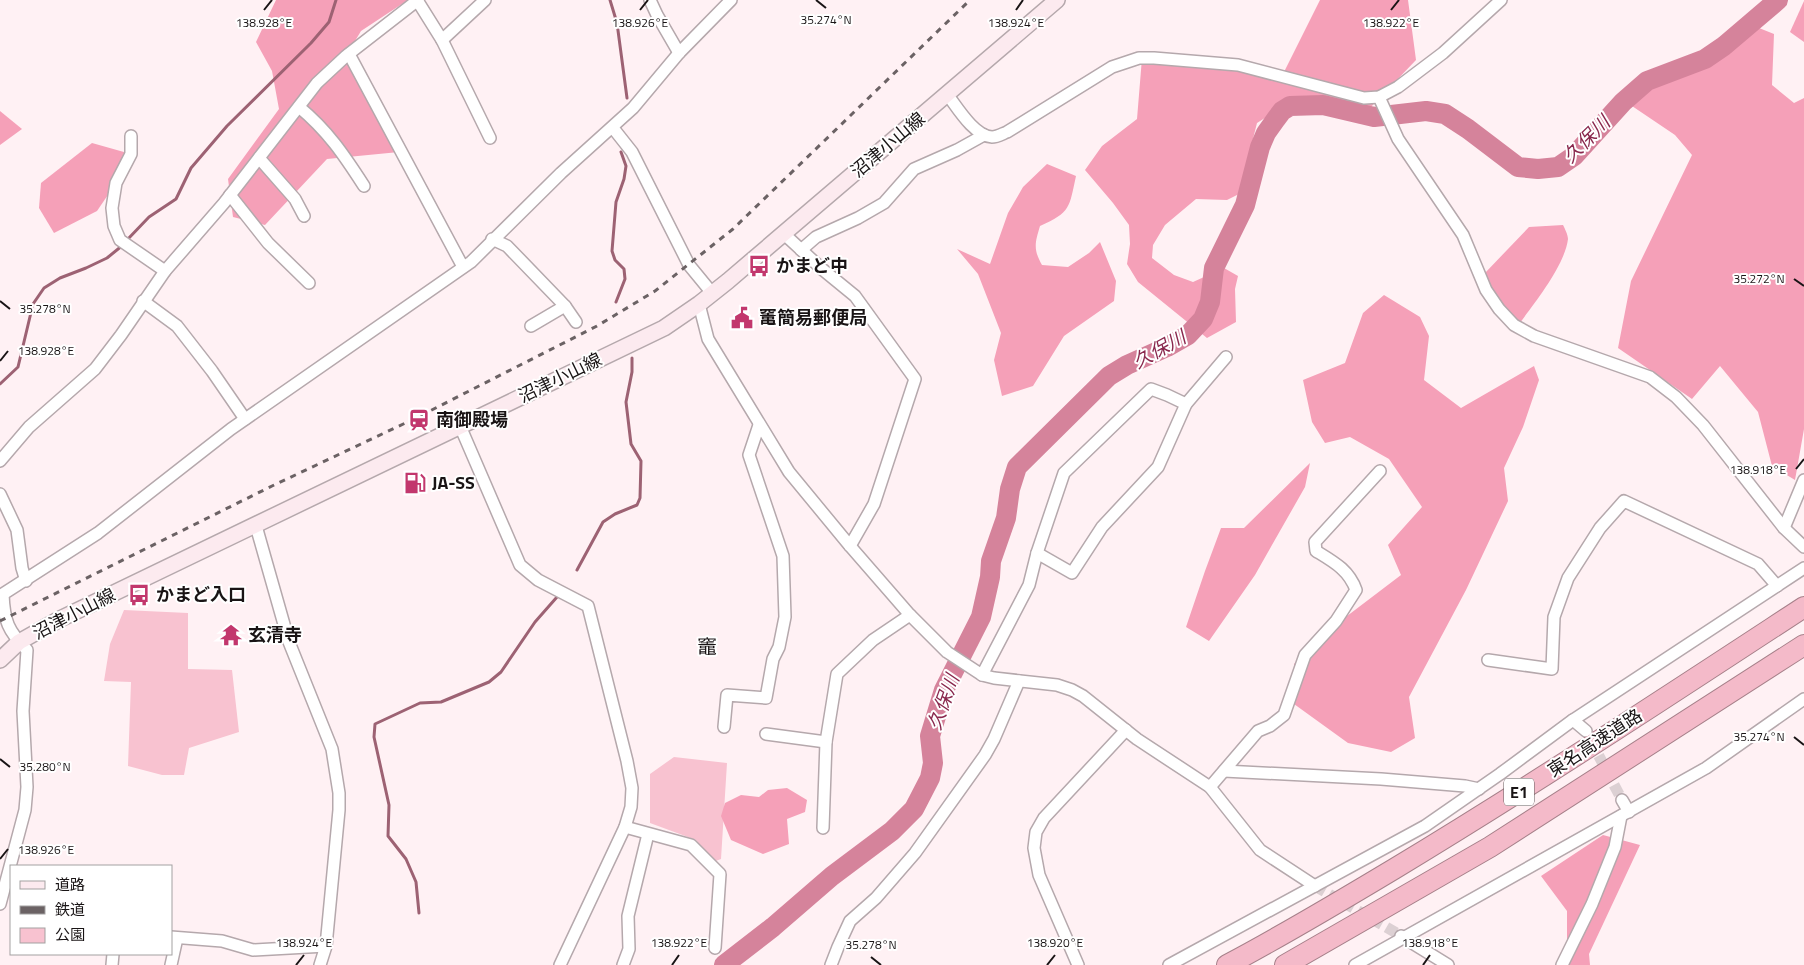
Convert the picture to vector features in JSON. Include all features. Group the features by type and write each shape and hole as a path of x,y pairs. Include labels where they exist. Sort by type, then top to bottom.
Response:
{"highway":[{"name":"東名高速道路","path":"1227,965 1301,925 1476,820 1804,607"},
{"name":"東名高速道路","path":"1285,965 1490,846 1804,646"}],"main road":[{"name":"沼津小山線","path":"0,660 19,642 58,620 664,328 700,304 1056,0"}],"street":[{"path":"0,461 29,427 95,368 121,335 165,271 230,195 317,83 349,54 418,0 442,40 490,138"},
{"path":"442,40 485,0"},
{"path":"650,0 656,16 679,53"},
{"path":"12,865 25,810 27,787 23,711 27,650 11,634 4,611 2,594 98,533 245,419 470,262 561,173 633,108 679,53 731,0"},
{"path":"947,94 971,125 984,135 994,137 1007,132 1112,67 1139,58 1238,65 1364,98 1380,98 1444,53 1501,0"},
{"path":"349,54 463,267"},
{"path":"1380,98 1398,139 1463,235 1486,290 1509,320 1534,336 1650,377 1676,397 1703,424 1784,528 1804,546"},
{"path":"299,106 318,122 339,147 364,186"},
{"path":"613,128 632,152 689,265 712,293"},
{"path":"801,250 816,237 858,218 884,203 914,169 957,150 984,135"},
{"path":"131,136 131,154 116,183 112,208 114,226 124,243 165,271"},
{"path":"259,158 296,200 304,216"},
{"path":"230,195 268,243 309,283"},
{"path":"783,233 822,270 855,296 915,379 874,504 850,546"},
{"path":"492,239 507,246 565,306 576,322"},
{"path":"143,301 177,326 212,371 245,419"},
{"path":"700,304 708,339 789,472 850,546 910,614 948,652 982,675 1057,685 1083,696 1137,739 1210,787 1260,850 1314,886"},
{"path":"531,326 565,306"},
{"path":"1037,553 1072,573 1102,527 1158,466 1186,404 1226,357"},
{"path":"982,675 1030,585 1037,553 1064,473 1151,389 1167,394 1186,404"},
{"path":"724,727 727,695 766,698 785,616 783,556 749,455 759,425"},
{"path":"460,426 520,565 538,580 588,606 627,760 632,788 631,807 625,827 560,965"},
{"path":"1210,787 1258,731 1270,726 1284,715 1305,655 1336,621 1356,590 1352,580 1341,566 1316,552 1316,542 1380,471"},
{"path":"1784,528 1804,480"},
{"path":"0,494 16,530 22,568 26,580"},
{"path":"1488,660 1552,669 1554,617 1568,578 1600,528 1624,501 1758,564 1776,586"},
{"path":"256,526 289,642 332,749 339,793 326,946 320,965"},
{"path":"1169,965 1425,826 1573,720 1804,568"},
{"path":"823,828 826,742 837,674 873,640 910,614"},
{"path":"831,965 850,921 876,898 915,853 985,756 1018,681"},
{"path":"1355,965 1402,936 1706,768 1804,699"},
{"path":"1573,720 1586,731"},
{"path":"1078,965 1039,875 1034,848 1036,832 1044,818 1126,730"},
{"path":"766,734 826,742"},
{"path":"1224,771 1381,779 1465,786 1478,789"},
{"path":"1562,965 1599,888 1615,847 1625,814 1622,800"},
{"path":"625,827 691,845 720,874 715,948"},
{"path":"623,965 629,949 628,916 648,834"},
{"path":"0,904 10,872"},
{"path":"1402,936 1448,965"},
{"path":"171,965 174,937 222,941 253,950 326,946"}],"green space":[{"path":"124,610 188,613 188,669 232,670 239,732 189,748 184,775 162,775 128,766 131,682 104,681 110,644"},
{"path":"674,757 727,763 721,859 713,862 696,840 650,823 650,774"}],"shaded area":[{"path":"276,0 408,0 361,31 346,56 399,152 327,159 265,225 233,217 228,179 279,109 272,71 256,42"},
{"path":"1320,0 1408,0 1416,60 1370,108 1282,107 1257,123 1239,194 1227,200 1196,199 1165,225 1153,245 1152,258 1174,275 1193,282 1224,268 1238,276 1235,289 1236,322 1207,338 1138,282 1127,264 1130,244 1129,225 1085,170 1102,146 1137,119 1142,58 1282,76"},
{"path":"1804,1 1804,42 1790,32"},
{"path":"1754,26 1774,34 1772,85 1794,103 1804,98 1804,429 1795,480 1772,466 1758,412 1720,366 1692,399 1618,348 1631,281 1692,155 1675,135 1632,106 1637,90"},
{"path":"0,111 22,129 0,145"},
{"path":"92,143 131,154 116,183 97,211 54,233 39,208 41,183"},
{"path":"1047,164 1076,176 1067,208 1058,217 1040,226 1036,246 1037,255 1042,265 1068,267 1089,253 1100,242 1116,281 1114,301 1064,336 1033,386 1002,396 994,360 1001,333 978,274 957,249 990,264 1008,213 1023,187"},
{"path":"1563,225 1568,239 1566,249 1548,284 1519,324 1499,309 1485,273 1529,227"},
{"path":"1384,295 1420,317 1429,336 1424,380 1461,408 1534,366 1539,380 1523,427 1504,468 1508,501 1466,590 1409,697 1415,738 1391,752 1348,743 1294,704 1294,664 1326,632 1401,575 1388,545 1422,507 1389,459 1350,437 1325,443 1312,422 1303,380 1345,363 1363,313"},
{"path":"1310,463 1305,487 1255,575 1209,641 1186,627 1221,528 1244,528"},
{"path":"787,788 807,800 805,812 787,819 789,844 763,854 731,840 721,816 725,803 741,795 759,797 768,790"},
{"path":"1603,835 1640,845 1589,954 1590,965 1561,965 1567,942 1567,911 1541,876"}],"waterway":[{"path":"127,240 149,217 176,199 191,168 227,126 311,43 329,22 336,0"},
{"path":"610,0 617,23 627,98"},
{"name":"久保川","path":"724,965 773,927 832,876 892,831 914,809 930,778 933,763 930,736 944,690 981,617 990,577 991,561 1006,518 1010,489 1017,467 1109,376 1188,335 1203,319 1210,302 1214,268 1245,205 1260,147 1266,133 1282,111 1290,106 1323,105 1374,117 1426,111 1445,114 1518,167 1538,169 1558,167 1574,156 1623,102 1647,81 1705,59 1724,46 1778,0"},
{"path":"616,302 625,279 624,269 615,260 612,251 616,202 624,179 626,166 621,152"},
{"path":"0,384 18,367 33,304 44,288 60,278 107,258 123,245"},
{"path":"577,570 603,522 615,514 637,505 640,498 641,461 631,444 626,402 632,372 632,358"},
{"path":"419,913 416,882 406,859 388,836 389,805 374,737 375,724 420,703 441,702 489,682 501,672 535,622 557,597"}],"tunnel":[{"path":"1591,741 1622,800"},
{"path":"1315,886 1400,935"}],"railway":[{"path":"0,621 272,486 416,418 597,326 655,291 733,229 970,0"}],"place":[{"name":"かまど中","path":"759,266"},
{"name":"竃簡易郵便局","path":"742,318"},
{"name":"南御殿場","path":"419,420"},
{"name":"JA-SS","path":"415,483"},
{"name":"かまど入口","path":"139,595"},
{"name":"玄清寺","path":"231,635"}],"district":[{"name":"竈","path":"707,647"}]}
